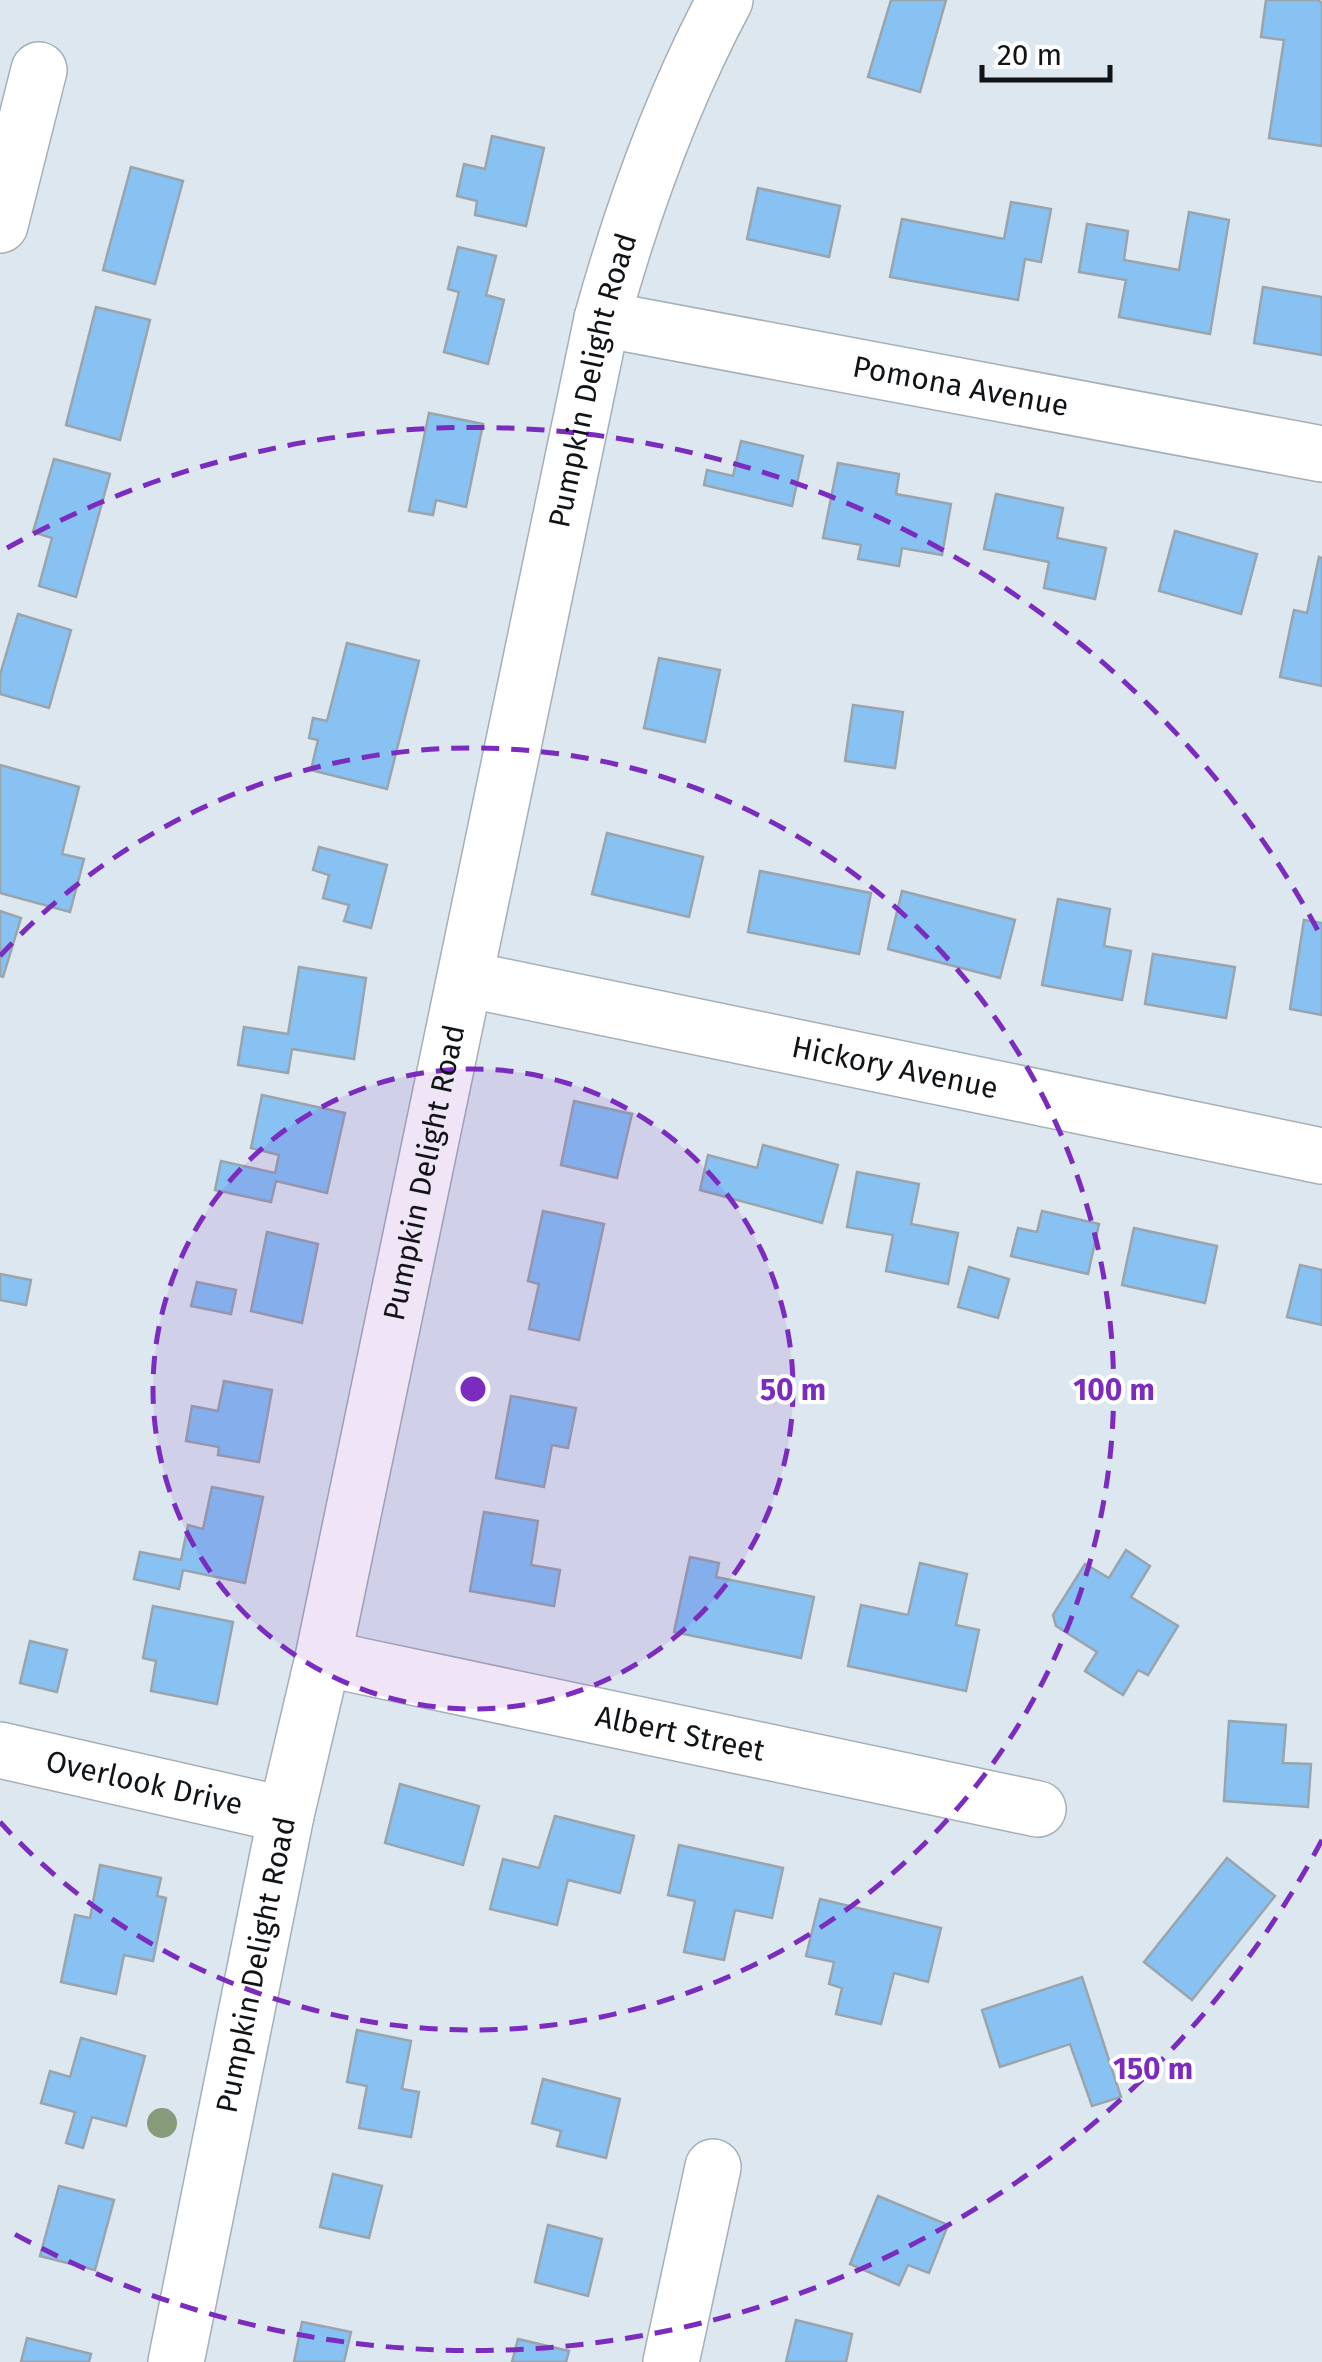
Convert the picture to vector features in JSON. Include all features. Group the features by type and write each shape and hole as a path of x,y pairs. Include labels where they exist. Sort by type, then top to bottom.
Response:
{"street":[{"name":"Pumpkin Delight Road","path":"176,2362 286,1815 323,1658 602,319 633,212 665,124 725,0"},
{"path":"0,225 39,70"},
{"name":"Pomona Avenue","path":"602,319 1322,454"},
{"name":"Hickory Avenue","path":"466,979 1322,1156"},
{"name":"Albert Street","path":"323,1658 1038,1809"},
{"name":"Overlook Drive","path":"0,1750 286,1815"},
{"path":"671,2362 713,2167"}],"building":[{"path":"891,0 946,0 920,92 868,77"},
{"path":"1266,0 1319,0 1322,4 1322,146 1269,138 1284,40 1261,37"},
{"path":"492,136 544,148 526,226 475,215 477,201 457,196 464,164 485,169"},
{"path":"131,167 183,181 155,284 103,270"},
{"path":"758,188 840,206 829,257 747,239"},
{"path":"1011,202 1051,209 1041,262 1025,259 1018,300 890,277 902,219 1004,239"},
{"path":"1189,212 1229,220 1210,334 1119,317 1126,280 1079,272 1087,224 1128,231 1124,260 1179,270"},
{"path":"458,247 496,256 486,295 504,300 488,364 444,352 459,292 448,289"},
{"path":"1263,287 1322,297 1322,355 1254,343"},
{"path":"96,307 150,320 120,440 66,425"},
{"path":"429,413 483,424 466,507 436,500 433,515 409,511"},
{"path":"741,441 803,456 792,506 704,485 707,470 733,476"},
{"path":"54,459 110,474 76,597 39,586 52,538 33,532"},
{"path":"838,463 899,474 896,494 951,504 942,555 902,548 899,566 858,559 861,545 823,538"},
{"path":"996,494 1063,508 1057,538 1106,548 1095,599 1044,588 1049,562 984,549"},
{"path":"1175,531 1257,554 1241,614 1159,591"},
{"path":"1319,557 1322,686 1280,677 1294,610 1307,613"},
{"path":"18,614 71,630 49,708 0,694 0,675"},
{"path":"347,643 419,661 387,789 311,770 318,740 309,738 313,718 327,721"},
{"path":"659,658 720,670 705,742 644,728"},
{"path":"853,705 903,712 895,768 845,761"},
{"path":"0,765 79,787 62,854 84,859 70,912 0,893"},
{"path":"607,833 703,857 689,917 592,894"},
{"path":"319,847 387,865 371,928 344,921 349,905 323,898 329,875 313,870"},
{"path":"760,871 871,893 859,954 748,932"},
{"path":"902,891 1015,920 1000,978 888,949"},
{"path":"1058,899 1110,909 1104,946 1131,951 1122,1000 1042,985"},
{"path":"0,911 21,918 3,977 0,976"},
{"path":"1304,920 1322,923 1322,1015 1290,1009"},
{"path":"1153,954 1235,967 1226,1018 1145,1004"},
{"path":"299,967 366,978 354,1059 292,1049 288,1073 238,1065 244,1027 288,1034"},
{"path":"262,1095 345,1113 327,1193 276,1181 271,1202 215,1190 221,1161 275,1173 279,1155 251,1148"},
{"path":"574,1101 632,1114 617,1178 561,1165"},
{"path":"763,1145 838,1165 822,1223 700,1190 708,1155 757,1168"},
{"path":"857,1172 919,1184 911,1224 958,1233 948,1284 886,1271 893,1235 847,1227"},
{"path":"543,1211 604,1224 579,1340 529,1329 539,1284 528,1281"},
{"path":"1042,1211 1099,1224 1088,1274 1011,1256 1018,1228 1037,1232"},
{"path":"1134,1228 1217,1246 1205,1303 1122,1285"},
{"path":"267,1232 318,1244 302,1323 251,1311"},
{"path":"1300,1265 1322,1270 1322,1325 1287,1317"},
{"path":"969,1267 1009,1279 998,1318 958,1307"},
{"path":"0,1274 31,1280 26,1305 0,1300"},
{"path":"197,1282 236,1290 231,1314 191,1306"},
{"path":"224,1381 272,1390 259,1462 218,1455 219,1447 186,1441 192,1406 218,1411"},
{"path":"511,1396 576,1408 568,1448 552,1445 544,1487 496,1478"},
{"path":"212,1487 263,1497 245,1583 183,1570 179,1589 134,1579 140,1552 181,1560 188,1525 203,1529"},
{"path":"484,1512 538,1521 531,1565 560,1570 554,1606 470,1591"},
{"path":"1126,1550 1150,1566 1131,1597 1178,1626 1148,1675 1138,1670 1123,1695 1085,1671 1097,1652 1056,1626 1053,1615 1085,1564 1109,1578"},
{"path":"690,1557 719,1563 716,1577 814,1597 801,1658 674,1632"},
{"path":"920,1563 967,1574 956,1625 979,1630 966,1691 848,1666 861,1605 908,1615"},
{"path":"153,1606 233,1622 217,1704 151,1691 156,1661 143,1658"},
{"path":"30,1641 67,1650 57,1692 20,1683"},
{"path":"1229,1721 1286,1725 1283,1763 1311,1764 1308,1807 1224,1801"},
{"path":"400,1784 479,1806 463,1865 385,1843"},
{"path":"555,1816 634,1836 620,1893 568,1880 557,1925 490,1909 503,1859 539,1868"},
{"path":"679,1845 783,1868 772,1918 735,1910 724,1960 684,1952 695,1901 668,1895"},
{"path":"1227,1858 1275,1896 1192,2000 1144,1962"},
{"path":"100,1865 161,1878 157,1896 166,1898 153,1961 124,1955 116,1994 61,1982 75,1915 90,1918"},
{"path":"820,1899 941,1928 928,1982 894,1973 881,2024 836,2014 842,1988 829,1984 834,1962 806,1956"},
{"path":"1082,1977 1121,2097 1092,2106 1070,2044 1000,2067 982,2010"},
{"path":"357,2030 411,2041 402,2089 419,2092 411,2137 359,2128 367,2086 347,2082"},
{"path":"81,2038 145,2056 126,2126 92,2117 83,2148 66,2143 75,2112 41,2103 50,2071 70,2077"},
{"path":"543,2079 620,2099 606,2158 557,2146 561,2131 532,2123"},
{"path":"333,2174 382,2186 369,2238 320,2227"},
{"path":"59,2186 114,2200 95,2270 40,2256"},
{"path":"878,2196 948,2225 929,2273 908,2265 899,2285 850,2264"},
{"path":"548,2225 602,2239 588,2296 535,2282"},
{"path":"796,2320 852,2334 846,2362 786,2362"},
{"path":"302,2322 351,2332 344,2362 294,2362"},
{"path":"27,2338 91,2354 89,2362 21,2362"},
{"path":"518,2339 569,2351 566,2362 512,2362"}]}
